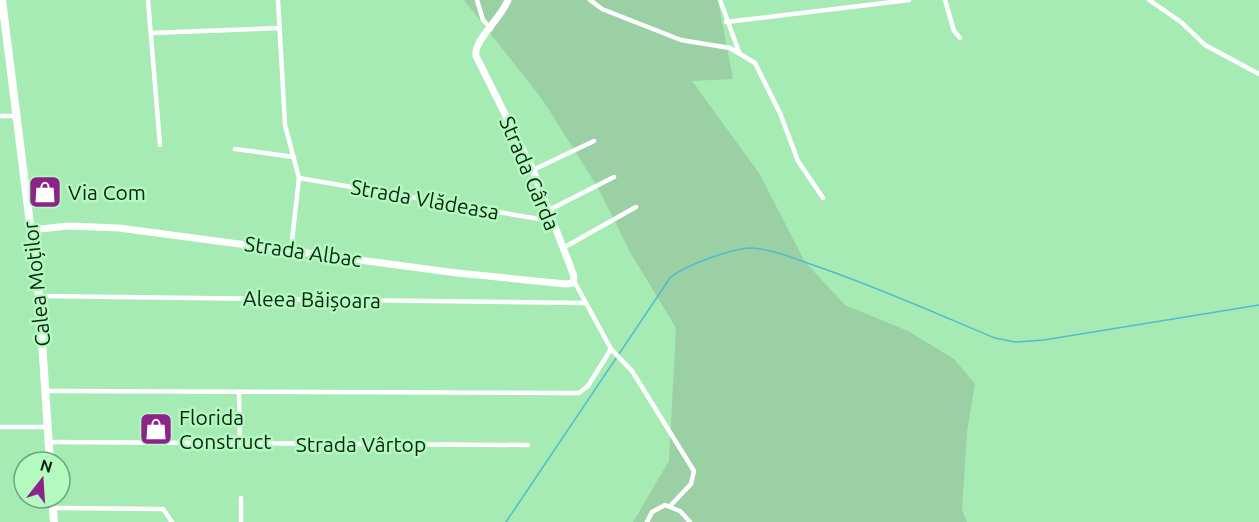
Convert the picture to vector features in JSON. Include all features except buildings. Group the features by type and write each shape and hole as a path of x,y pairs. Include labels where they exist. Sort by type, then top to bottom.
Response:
{"main road":[{"name":"Calea Moților","path":"2,0 39,296 49,450"}],"street":[{"path":"148,0 160,145"},
{"path":"278,0 285,125 299,178 291,250"},
{"path":"477,0 483,20 490,29"},
{"name":"Strada Gârda","path":"508,0 490,29 477,44 476,56 533,170 584,303 612,351 632,370 694,471 691,484 669,506 659,507 647,522"},
{"path":"590,0 602,9 681,40 739,52 760,69 798,161 823,198"},
{"path":"720,0 726,22 739,52"},
{"path":"726,22 909,0"},
{"path":"945,0 954,31 960,38"},
{"path":"1149,0 1181,21 1204,45 1259,74"},
{"path":"151,33 279,28"},
{"path":"0,116 15,116"},
{"path":"533,170 594,141"},
{"path":"235,149 294,157"},
{"path":"547,211 614,177"},
{"name":"Strada Vlădeasa","path":"299,178 551,221"},
{"path":"562,249 636,207"},
{"name":"Strada Albac","path":"31,230 68,226 119,228 457,273 566,284 574,281"},
{"name":"Aleea Băișoara","path":"39,296 584,303"},
{"path":"46,391 579,393 588,386 612,351"},
{"path":"239,392 240,444"},
{"path":"0,427 48,427"},
{"name":"Strada Vârtop","path":"49,441 528,445"},
{"path":"241,498 241,522"},
{"path":"669,506 680,511 690,522"},
{"path":"72,508 163,509 172,522"}],"green space":[{"path":"464,0 718,0 733,79 692,81 759,173 805,262 845,305 908,331 954,359 975,384 967,432 962,510 967,522 633,522 669,461 676,328 630,252 597,186 542,99"}],"waterway":[{"path":"506,522 670,278 686,268 721,254 751,248 782,254 882,291 995,338 1015,342 1044,340 1259,305"}],"place":[{"name":"Via Com","path":"45,192"},
{"name":"Florida Construct","path":"156,429"}]}
